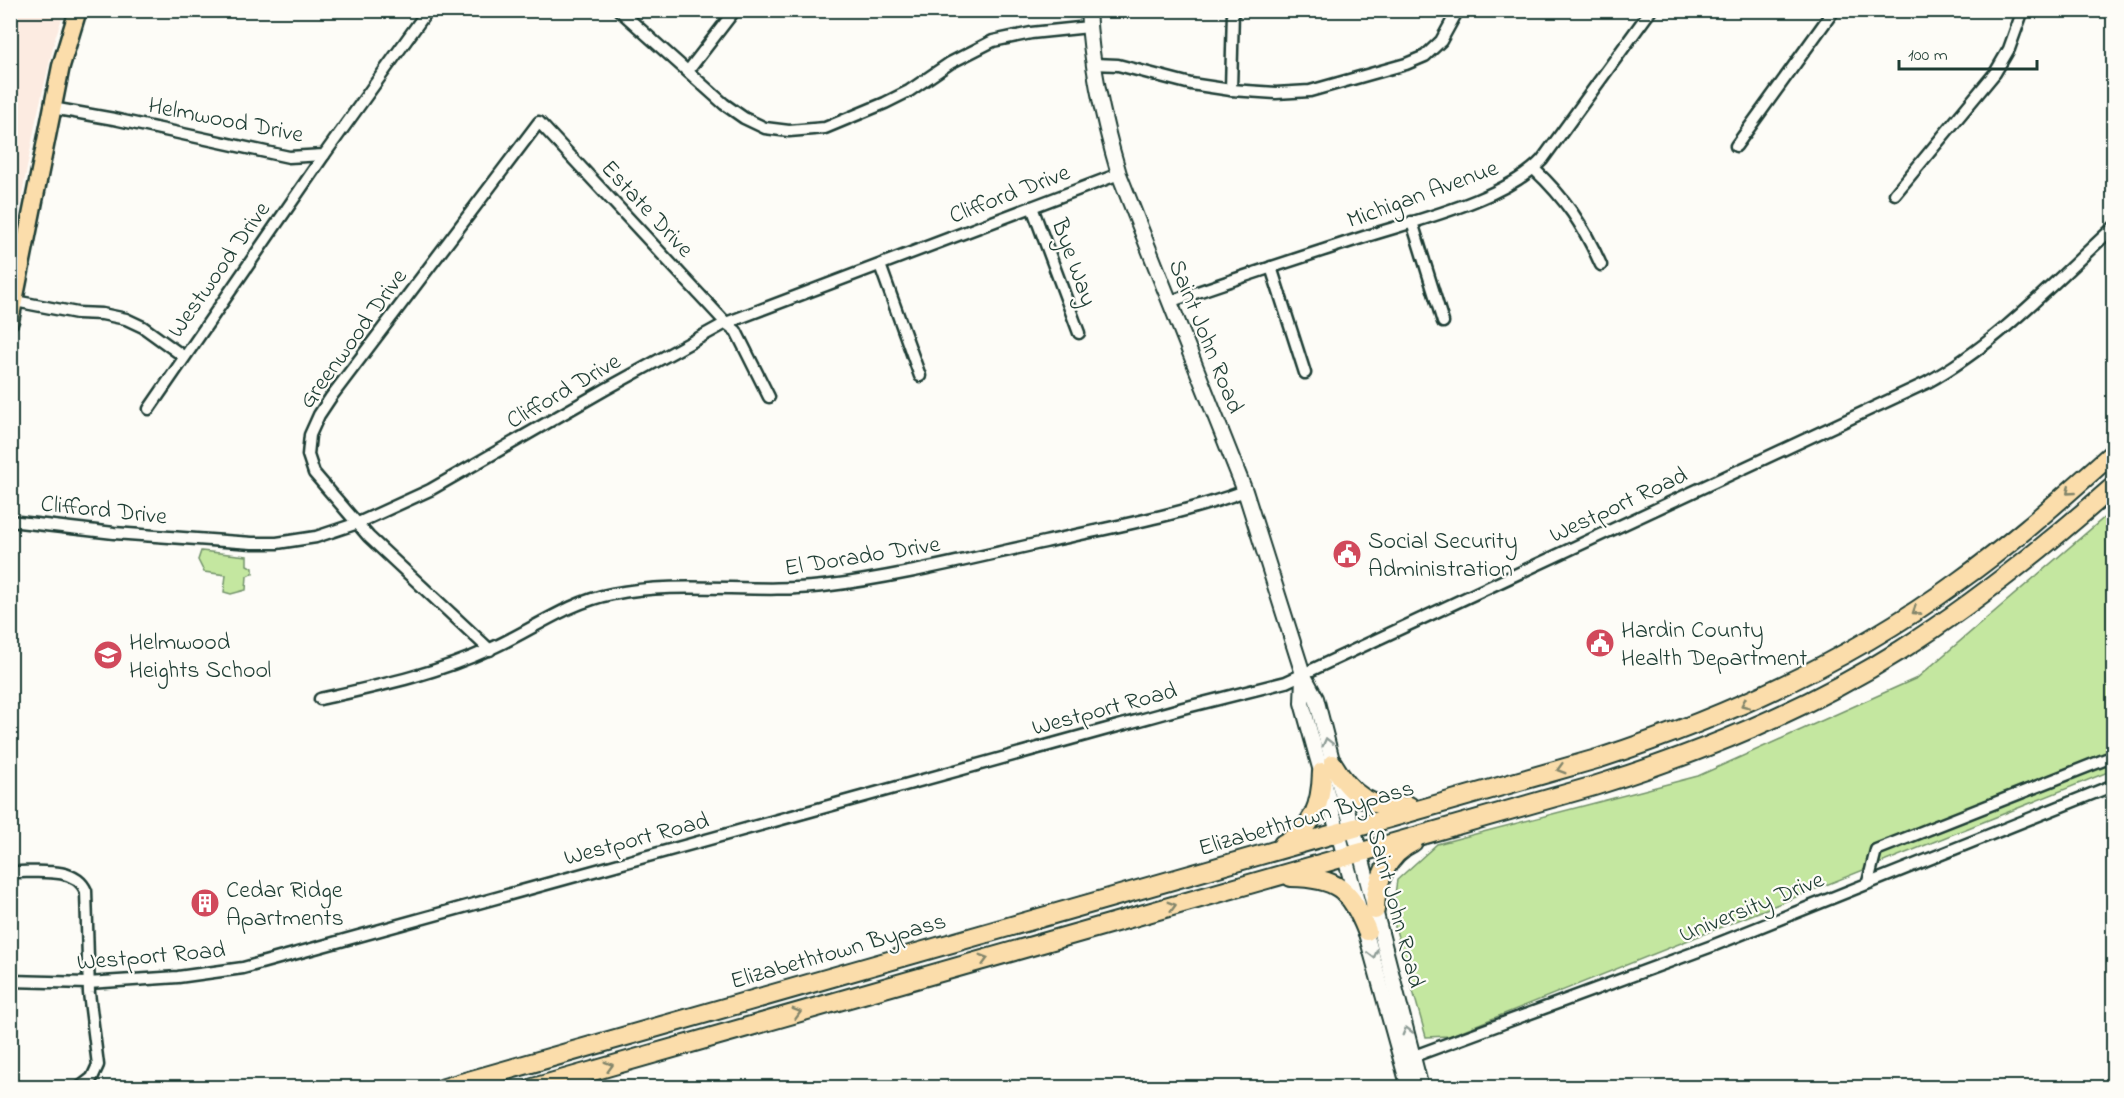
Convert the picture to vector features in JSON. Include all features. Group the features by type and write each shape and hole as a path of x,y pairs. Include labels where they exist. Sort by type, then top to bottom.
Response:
{"highway":[{"name":"Elizabethtown Bypass","path":"444,1088 1600,758 1658,739 1744,705 1832,662 1875,637 1959,581 2008,544 2114,453"},
{"name":"Elizabethtown Bypass","path":"532,1088 1656,766 1739,734 1811,701 1881,662 1958,612 2041,549 2114,486"},
{"path":"1261,855 1288,841 1308,824 1320,800 1328,768 1362,798 1375,804 1404,807 1449,801"},
{"path":"1375,910 1375,898 1382,875 1396,854 1407,845 1455,825"},
{"path":"1268,879 1308,878 1334,885 1346,892 1354,902 1367,931"}],"main road":[{"path":"10,321 52,108 67,41 78,10"}],"street":[{"name":"Helmwood Drive","path":"52,108 114,118 289,157 324,155 428,10"},
{"path":"619,10 724,104 753,123 776,130 800,132 825,128 885,103 909,91 950,63 993,41 1031,33 1089,27"},
{"path":"688,71 735,10"},
{"name":"Saint John Road","path":"1088,10 1102,109 1119,174 1245,491 1303,675 1302,704 1328,768 1353,854 1375,910 1408,1058 1409,1088"},
{"path":"1231,90 1233,10"},
{"path":"1094,64 1118,65 1191,84 1231,90 1276,93 1310,91 1406,64 1425,56 1441,41 1458,10"},
{"name":"Michigan Avenue","path":"1169,302 1412,222 1501,190 1534,169 1602,80 1651,10"},
{"path":"1736,146 1834,10"},
{"path":"1895,194 1995,73 2009,49 2023,10"},
{"name":"Estate Drive","path":"539,122 736,331 769,397"},
{"name":"Greenwood Drive","path":"490,650 369,537 314,473 308,445 314,425 332,397 539,122"},
{"name":"Westwood Drive","path":"149,409 324,155"},
{"path":"1534,169 1580,221 1601,266"},
{"name":"Clifford Drive","path":"10,520 114,533 263,543 301,540 358,523 430,490 726,323 1119,174"},
{"name":"Bye Way","path":"1032,207 1079,333"},
{"path":"1412,222 1443,322"},
{"name":"Westport Road","path":"10,981 88,982 214,973 266,962 1183,708 1286,682 1933,379 1966,358 1999,332 2114,227"},
{"path":"880,265 920,375"},
{"path":"1271,267 1305,373"},
{"path":"15,301 78,314 102,314 126,319 143,327 183,357"},
{"name":"El Dorado Drive","path":"320,699 415,677 490,650 566,610 593,598 613,593 670,589 797,588 863,580 1097,531 1218,501 1245,491"},
{"path":"1868,882 1876,850 2114,756"},
{"name":"University Drive","path":"1408,1058 1701,950 2114,785"},
{"name":"Saint John Road","path":"1353,854 1367,931 1394,1034 1421,1088"},
{"path":"10,873 66,874 79,880 83,885 87,898 88,982 98,1065 92,1078 79,1088"}],"shaded area":[{"path":"11,10 65,11 56,35 36,120 11,253"}],"green space":[{"path":"2113,510 2113,770 1449,1036 1426,1037 1392,916 1397,880 1437,844 1698,776 1917,678"},
{"path":"201,551 247,556 247,565 253,568 253,573 247,576 246,590 231,594 224,592 226,575 204,572 198,560"}],"place":[{"name":"Social Security Administration","path":"1347,554"},
{"name":"Hardin County Health Department","path":"1600,643"},
{"name":"Helmwood Heights School","path":"108,655"},
{"name":"Cedar Ridge Apartments","path":"205,903"}]}
